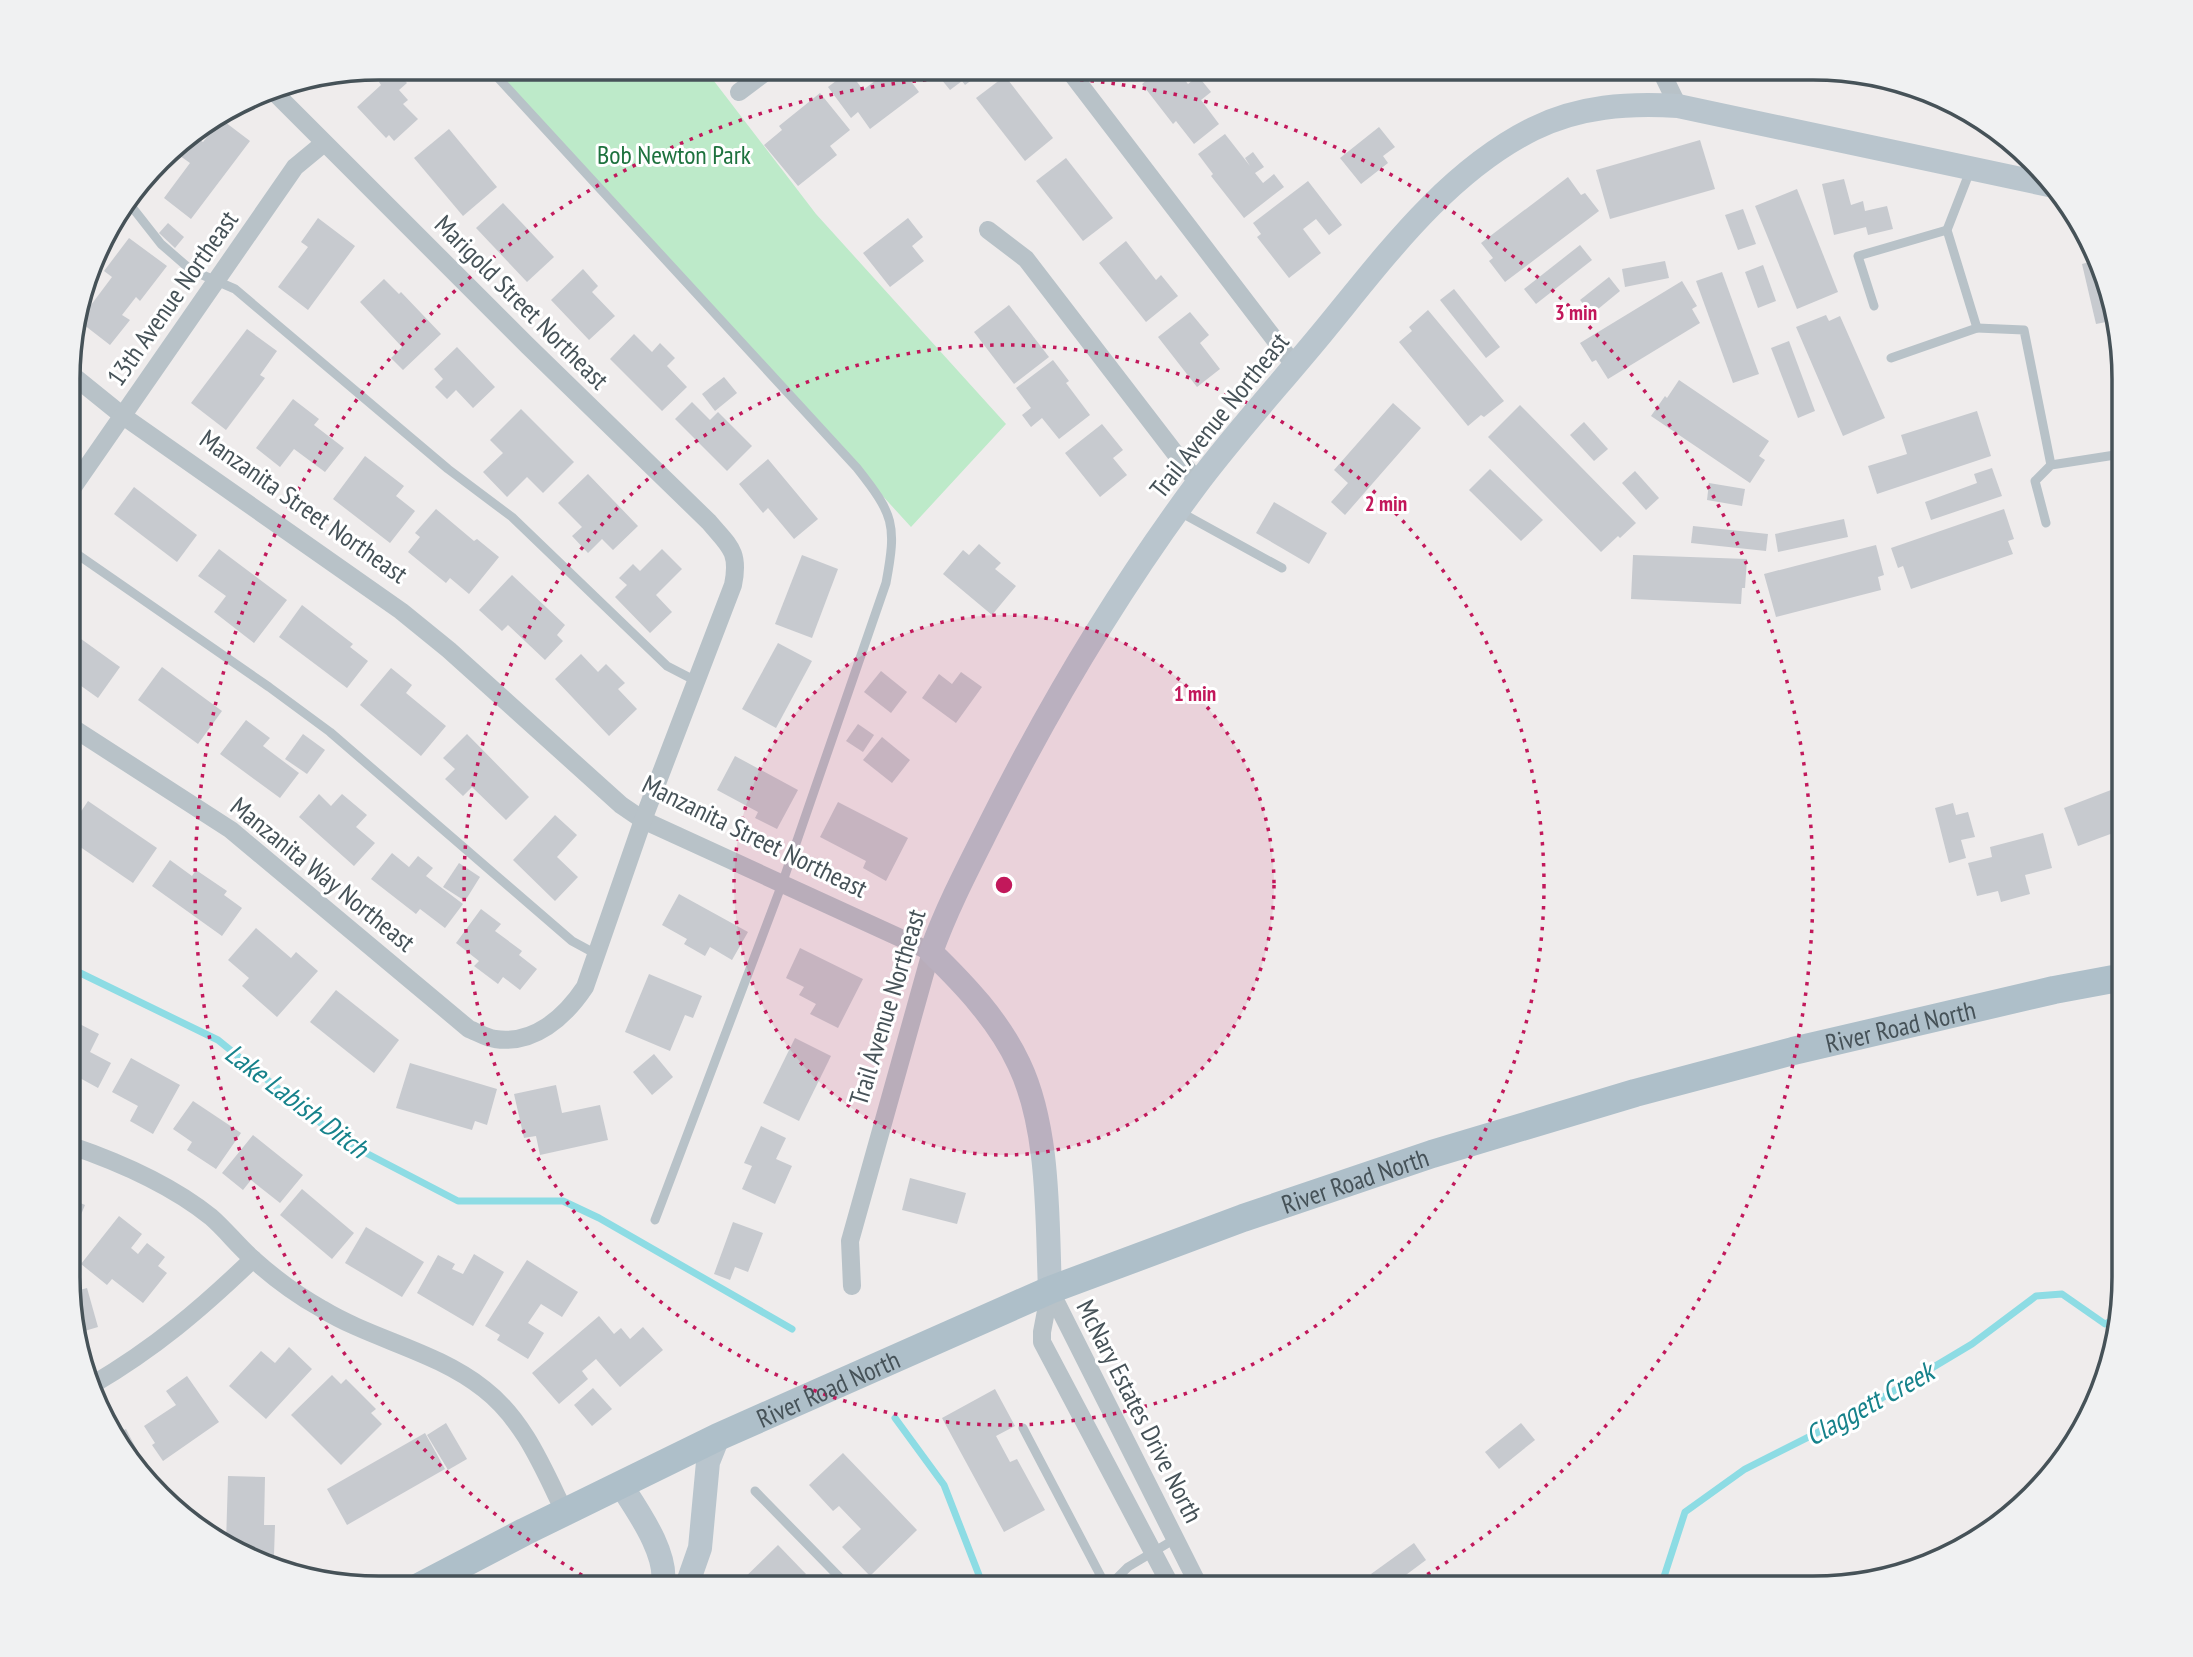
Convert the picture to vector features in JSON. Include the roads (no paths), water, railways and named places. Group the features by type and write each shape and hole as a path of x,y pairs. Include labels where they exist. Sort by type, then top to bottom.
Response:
{"main road":[{"name":"River Road North","path":"442,1576 718,1437 1050,1290 1255,1213 1432,1154 1635,1093 1793,1051 2053,990 2112,979"}],"street":[{"path":"739,92 755,80"},
{"path":"1076,80 1295,366"},
{"path":"1665,80 1678,106"},
{"name":"Marigold Street Northeast","path":"279,98 709,522 734,553 736,570 733,585 696,681"},
{"name":"Trail Avenue Northeast","path":"852,1286 850,1241 931,952 945,914 1024,756 1100,627 1198,483 1386,256 1451,187 1491,155 1535,128 1586,110 1641,104 1678,106 2039,183"},
{"name":"13th Avenue Northeast","path":"80,478 295,167 324,143"},
{"path":"988,229 1026,258 1198,483"},
{"name":"Manzanita Street Northeast","path":"80,381 123,416 401,611 449,650 621,805 643,820 931,952 953,973 999,1029 1027,1083 1042,1153 1050,1290"},
{"path":"596,954 696,681"},
{"name":"Manzanita Way Northeast","path":"80,733 239,836 469,1029 494,1039 520,1038 546,1028 571,1007 585,987 596,954"},
{"path":"80,1149 133,1171 193,1203 214,1219 253,1259 294,1292 322,1309 345,1322 426,1354 484,1388 519,1425 565,1513"},
{"path":"99,1381 169,1335 253,1259"},
{"name":"McNary Estates Drive North","path":"1050,1290 1194,1576"},
{"name":"McNary Estates Drive North","path":"1050,1290 1042,1342 1165,1576"},
{"path":"690,1576 700,1548 708,1462 718,1437"},
{"path":"621,1485 642,1518 663,1564 662,1576"}],"lane":[{"path":"500,80 857,468 883,502 891,520 891,557 886,583 782,884 655,1220"},
{"path":"1971,170 1947,230 1977,328"},
{"path":"134,209 162,244 191,270 235,289 448,469 512,517 667,666 696,681"},
{"path":"1874,306 1858,256 1947,230"},
{"path":"1891,358 1977,328 2024,330 2051,466"},
{"path":"2046,523 2035,481 2051,466 2112,456"},
{"path":"1178,511 1282,568"},
{"path":"80,556 330,732 572,941 596,954"},
{"path":"1023,1428 1101,1576"},
{"path":"755,1491 838,1576"},
{"path":"1119,1576 1128,1567 1175,1539"}],"waterway":[{"name":"Lake Labish Ditch","path":"80,973 218,1040 343,1141 458,1201 563,1201 599,1218 792,1329"},
{"name":"Claggett Creek","path":"1664,1576 1685,1512 1745,1469 1860,1411 1972,1344 2036,1296 2062,1294 2105,1324 2109,1322"},
{"name":"Lake Labish Ditch","path":"895,1418 944,1485 979,1576"}],"park label":[{"name":"Bob Newton Park","path":"674,154"}]}
